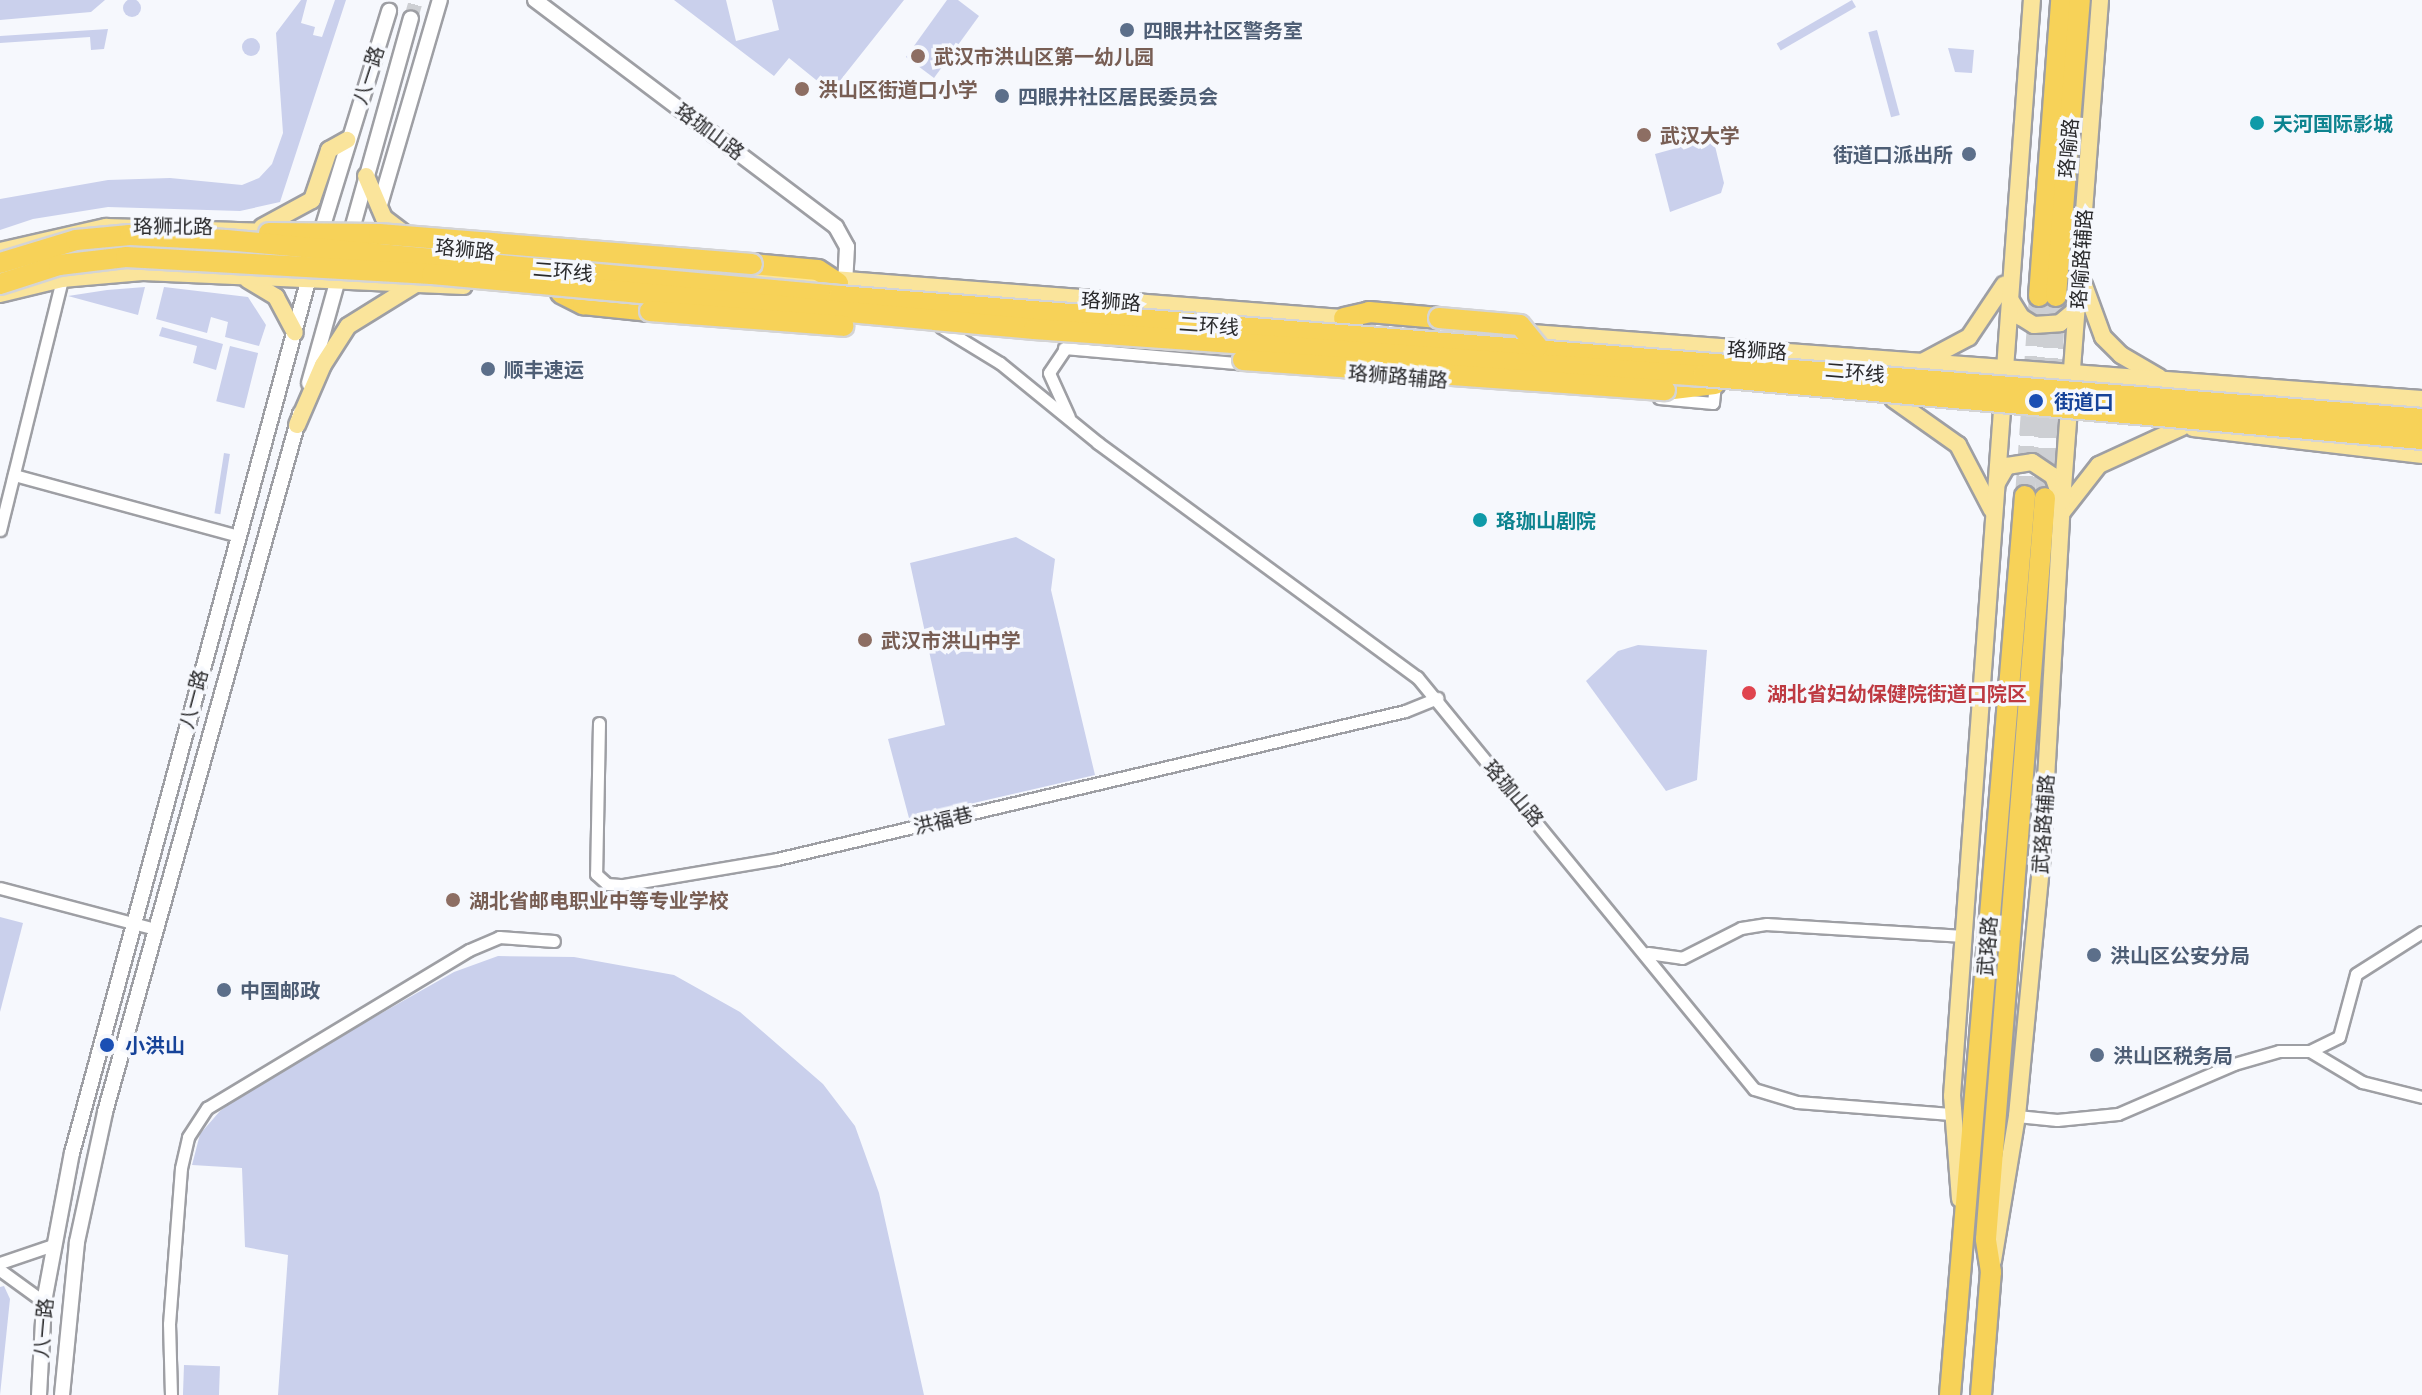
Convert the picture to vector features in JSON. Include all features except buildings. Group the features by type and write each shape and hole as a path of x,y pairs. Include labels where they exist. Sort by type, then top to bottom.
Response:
{"highway":[{"name":"珞喻路","path":"2061,0 2048,296 2080,0"},
{"path":"226,240 256,233 379,234 818,270 842,283"},
{"name":"二环线","path":"0,263 76,240 130,235 226,240 839,296 1538,347 2422,419"},
{"name":"二环线","path":"0,284 82,261 157,258 432,274 1034,329 1703,376 2422,439"},
{"path":"561,293 583,304 650,311 995,337 1034,329"},
{"path":"1344,318 1369,312 1520,325 1538,347"},
{"path":"1203,343 1236,359 1665,390 1715,384"},
{"name":"武珞路","path":"1950,1395 1964,1234 2048,503"},
{"name":"武珞路","path":"1981,1395 1991,1272 1986,1239 2048,503"}],"main road":[{"path":"379,208 440,0"},
{"name":"珞珈山路","path":"535,0 836,227 847,247 842,283"},
{"path":"1964,1234 1951,1114 2008,277 2032,0"},
{"name":"珞喻路辅路","path":"2073,374 2100,0"},
{"name":"八一路","path":"39,1395 44,1302 53,1245 131,922 320,235 389,11"},
{"name":"八一路","path":"62,1395 67,1307 88,1186 155,929 411,18"},
{"path":"256,230 312,200 329,150 347,140"},
{"path":"366,176 379,208 394,227 420,244"},
{"name":"珞狮北路","path":"0,251 106,227 256,230 349,238"},
{"name":"珞狮路","path":"349,238 842,283 2167,381"},
{"path":"0,294 62,279 143,272 338,281"},
{"path":"2081,274 2103,337 2121,355 2167,381 2422,399"},
{"path":"243,277 276,297 295,332"},
{"path":"1921,362 1960,344 1977,329 2008,277"},
{"name":"珞狮路","path":"338,281 561,293 941,327 1070,343 1715,384 2182,427"},
{"path":"297,425 323,365 348,326 387,297 417,283"},
{"path":"2007,294 2021,317 2034,325 2060,323 2078,308"},
{"name":"武珞路辅路","path":"1991,1272 2017,1116 2041,866 2048,503 2070,415 2073,374"},
{"path":"1893,399 1958,445 1994,515"},
{"path":"2048,503 2099,465 2182,427 2422,455"},
{"path":"1996,486 2007,466 2032,462 2053,476 2048,503"}],"street":[{"path":"0,530 62,279"},
{"name":"珞珈山路","path":"941,327 1000,363 1071,422 1406,667 1437,698 1647,953 1754,1089 1797,1102 1951,1114"},
{"name":"珞珈山路","path":"1070,343 1049,373 1071,422"},
{"path":"14,475 238,536"},
{"name":"洪福巷","path":"599,723 596,874 607,884 623,885 777,859 1394,713 1437,698"},
{"path":"0,888 155,929"},
{"path":"1647,953 1682,958 1741,928 1767,924 1963,936"},
{"path":"2017,1116 2057,1120 2118,1114 2234,1064 2279,1051 2310,1051 2339,1037 2356,974 2422,932"},
{"path":"171,1395 169,1324 181,1168 188,1137 207,1108 469,950 499,937 554,941"},
{"path":"2310,1051 2362,1082 2422,1097"},
{"path":"0,1263 53,1245"},
{"path":"0,1270 44,1302"}],"shaded area":[{"path":"128,-1 136,-1 141,8 139,15 128,17 123,12 123,4"},
{"path":"0,0 105,0 91,12 0,20"},
{"path":"301,0 307,0 301,23 315,27 313,35 322,37 335,0 346,0 280,202 240,211 108,207 33,219 0,230 0,199 108,180 170,178 242,185 259,178 272,164 283,133 276,33"},
{"path":"674,0 726,0 736,41 779,30 772,0 904,0 831,92 789,58 774,76"},
{"path":"947,0 958,0 979,16 934,78 906,57"},
{"path":"1852,0 1856,7 1781,50 1777,44"},
{"path":"108,29 104,49 91,50 90,37 0,43 0,36"},
{"path":"1877,30 1900,115 1891,117 1868,32"},
{"path":"247,38 255,38 260,47 258,54 247,56 242,51 242,43"},
{"path":"1948,48 1974,50 1972,73 1955,72"},
{"path":"1713,138 1724,183 1721,193 1670,212 1655,154"},
{"path":"145,287 138,315 68,296 107,290"},
{"path":"164,287 248,297 266,325 259,346 225,337 228,322 211,317 207,333 156,319"},
{"path":"162,327 223,344 216,370 193,363 197,346 159,336"},
{"path":"230,346 258,353 244,408 216,401"},
{"path":"224,453 230,454 220,514 214,513"},
{"path":"1016,537 1055,559 1051,590 1095,775 909,818 888,739 945,725 910,563"},
{"path":"1638,645 1707,650 1697,780 1666,791 1586,681 1618,651"},
{"path":"0,917 23,923 0,1012"},
{"path":"498,956 574,957 674,975 740,1012 823,1084 855,1126 879,1193 924,1395 278,1395 288,1255 245,1247 242,1168 192,1165 200,1134 220,1111 260,1082 454,972"},
{"path":"4,1286 10,1299 0,1395 0,1287"},
{"path":"184,1365 220,1366 219,1395 183,1395"}],"tunnel":[{"path":"411,18 416,0"},
{"path":"2025,496 2039,296"},
{"path":"2045,498 2056,296"}],"place":[{"name":"四眼井社区警务室","path":"1127,30"},
{"name":"武汉市洪山区第一幼儿园","path":"918,56"},
{"name":"洪山区街道口小学","path":"802,89"},
{"name":"四眼井社区居民委员会","path":"1002,96"},
{"name":"天河国际影城","path":"2257,123"},
{"name":"武汉大学","path":"1644,135"},
{"name":"街道口派出所","path":"1969,154"},
{"name":"顺丰速运","path":"488,369"},
{"name":"街道口","path":"2036,401"},
{"name":"珞珈山剧院","path":"1480,520"},
{"name":"武汉市洪山中学","path":"865,640"},
{"name":"湖北省妇幼保健院街道口院区","path":"1749,693"},
{"name":"湖北省邮电职业中等专业学校","path":"453,900"},
{"name":"洪山区公安分局","path":"2094,955"},
{"name":"中国邮政","path":"224,990"},
{"name":"小洪山","path":"107,1045"},
{"name":"洪山区税务局","path":"2097,1055"}]}
